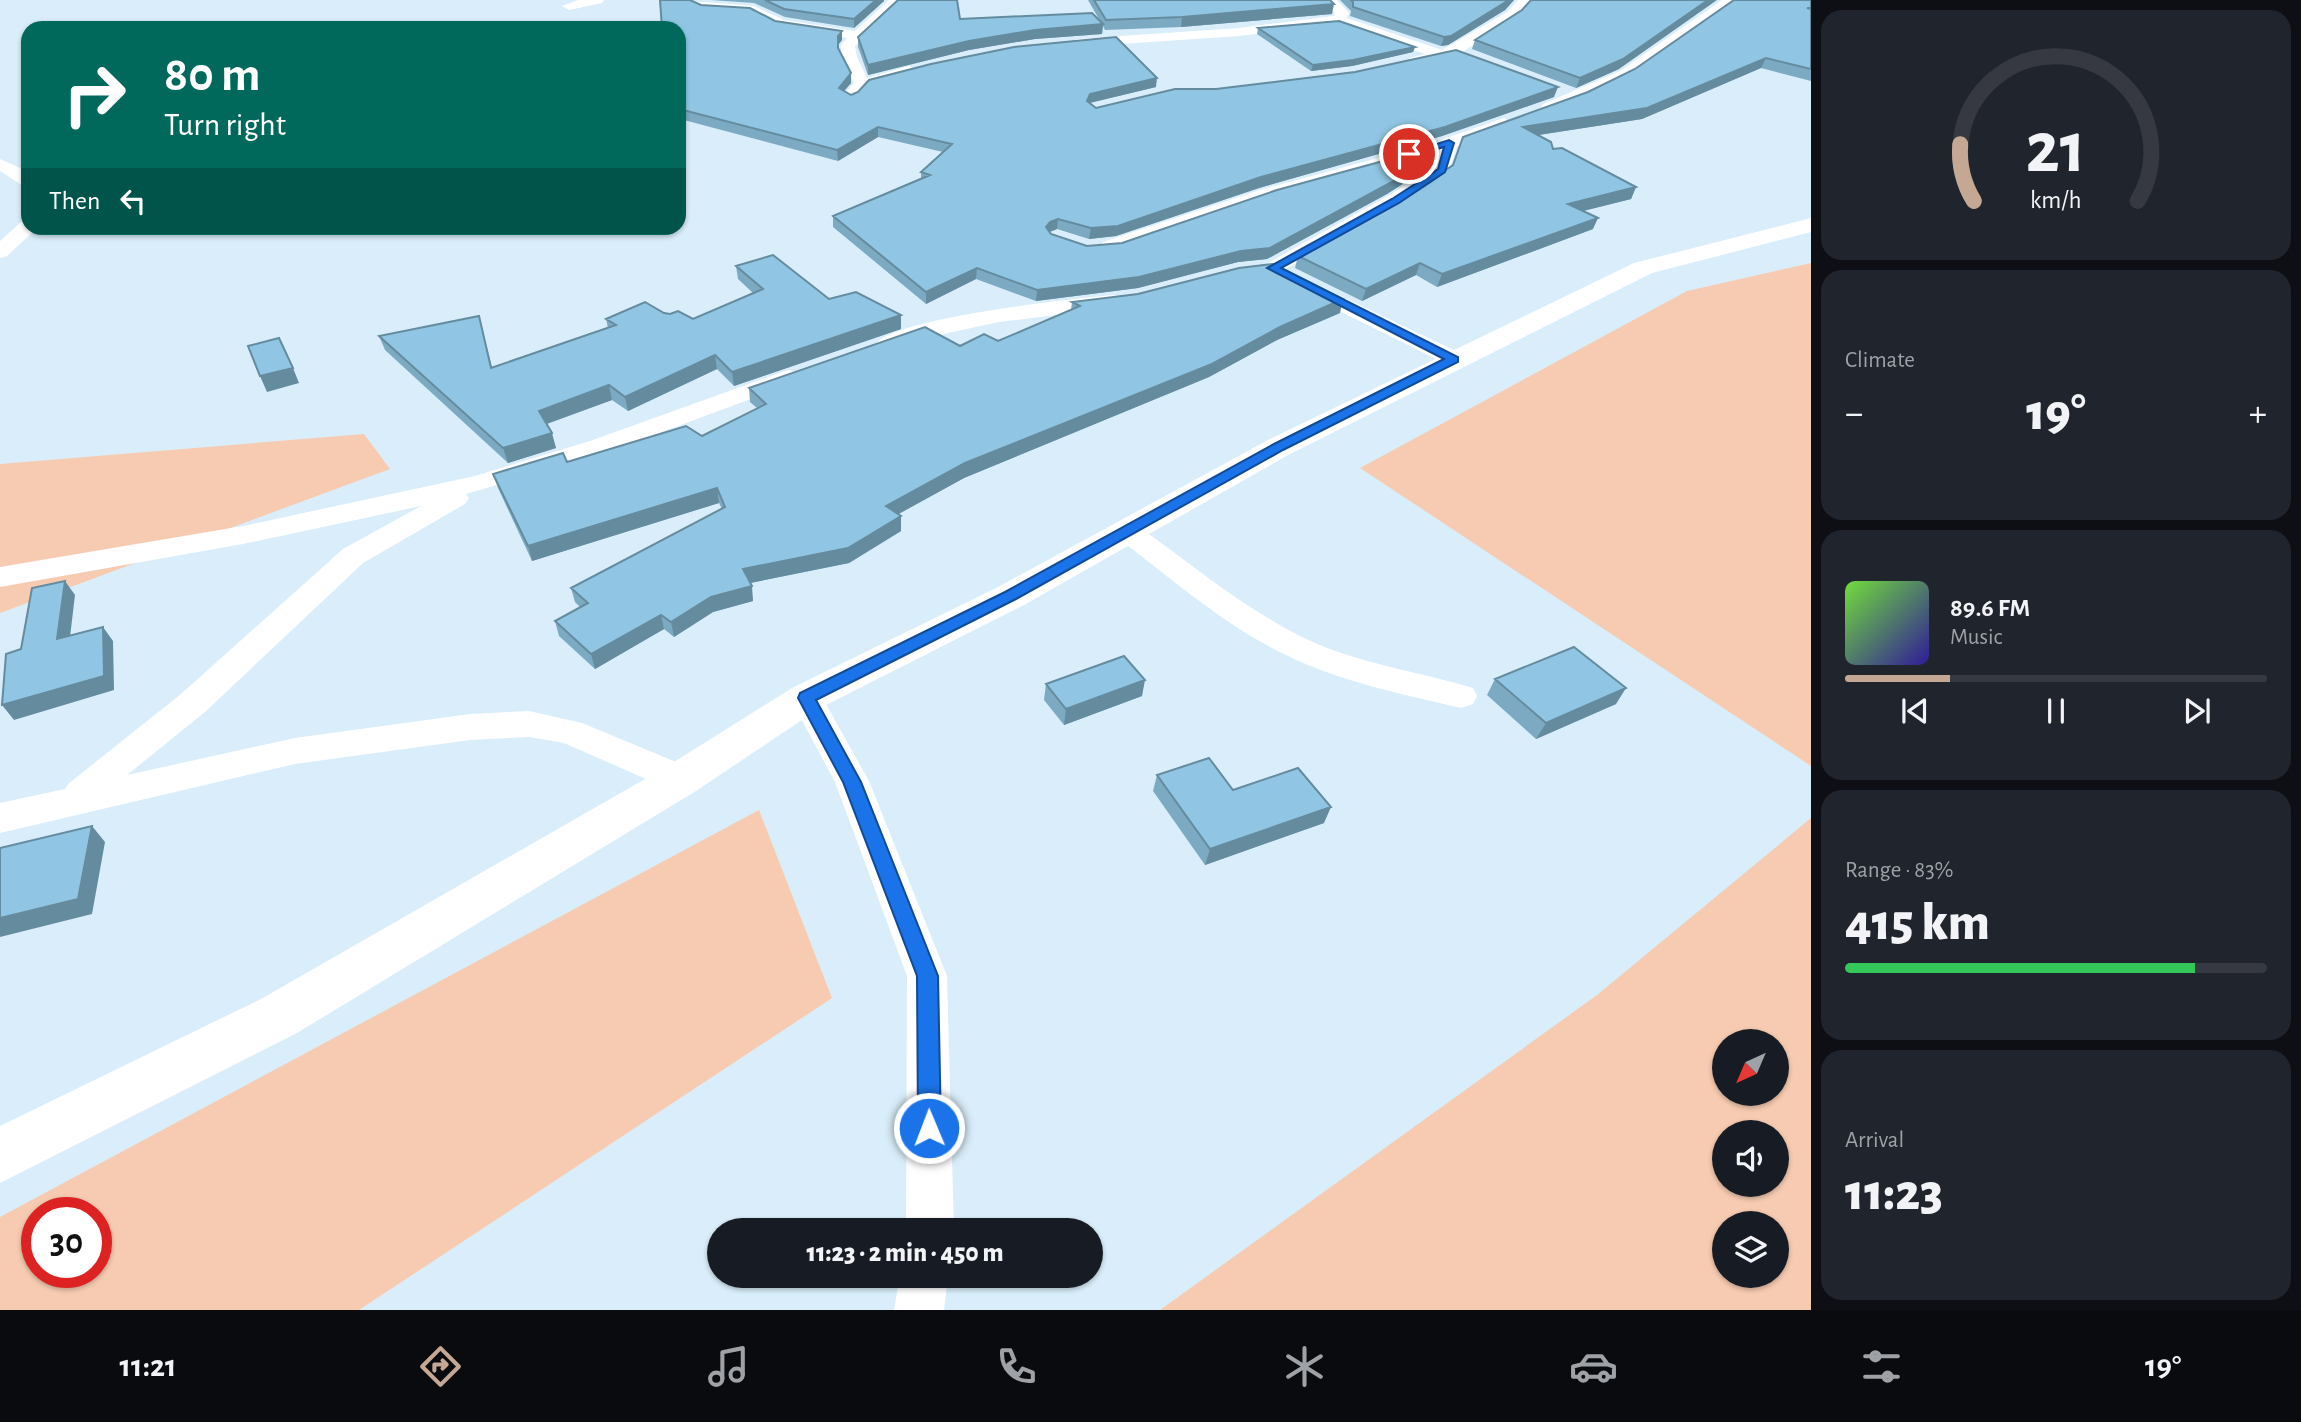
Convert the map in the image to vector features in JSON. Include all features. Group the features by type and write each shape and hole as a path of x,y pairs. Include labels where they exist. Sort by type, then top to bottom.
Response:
{"highway":[{"path":"0,1155 279,1016 681,779 806,698 1011,596 1279,447 1643,268 1811,225"}],"street":[{"path":"569,6 597,0"},
{"path":"684,0 702,7 754,10 781,24 855,35"},
{"path":"862,84 849,57 848,45 855,35 897,0"},
{"path":"1330,0 1342,13 1339,20"},
{"path":"1399,65 1447,53 1512,15 1525,0"},
{"path":"1425,150 1577,97 1625,74 1731,0"},
{"path":"1061,44 1252,31 1339,20 1478,60"},
{"path":"850,97 862,84 926,67"},
{"path":"1552,88 1577,97"},
{"path":"1247,270 1273,268 1395,201 1442,170 1449,143"},
{"path":"1087,247 1120,244 1267,194 1401,156"},
{"path":"0,164 21,176"},
{"path":"0,252 21,232"},
{"path":"1273,268 1454,359"},
{"path":"867,352 925,330 1017,311 1136,299"},
{"path":"0,577 261,530 484,482 619,439 811,368"},
{"path":"72,800 193,703 353,556 484,482"},
{"path":"1128,532 1194,580 1217,601 1298,648 1379,676 1461,696"},
{"path":"806,698 852,782 927,976 930,1218"},
{"path":"0,818 295,751 470,727 529,724 570,732 681,779"},
{"path":"919,1310 922,1288"}],"shaded area":[{"path":"1811,263 1811,766 1360,468 1687,291"},
{"path":"364,434 390,469 0,613 0,464"},
{"path":"759,810 832,998 359,1310 0,1310 0,1217 21,1206 21,1288 112,1288 112,1197 37,1197"},
{"path":"1811,818 1811,1310 1160,1310 1597,995"}],"building":[{"path":"660,0 690,0 701,5 750,8 775,21 842,31 838,36 838,48 851,73 839,88 851,95 858,92 869,80 931,64 1014,47 1116,37 1157,78 1090,94 1087,101 1096,108 1175,89 1216,89 1355,72 1456,50 1558,87 1445,127 1261,177 1118,226 1091,228 1058,219 1046,227 1051,234 1087,246 1122,243 1277,190 1438,146 1435,155 1390,183 1270,248 1241,251 1139,277 1037,290 977,268 926,292 833,216 930,175 921,172 952,144 878,127 837,150 686,111 686,21 662,21"},
{"path":"765,0 876,0 854,19 784,9"},
{"path":"898,0 957,0 960,19 1092,13 1103,24 1035,30 969,41 868,65 858,37"},
{"path":"1094,0 1330,0 1334,4 1182,17 1106,20"},
{"path":"1351,0 1509,0 1451,36 1444,37 1353,7"},
{"path":"1531,0 1708,0 1623,59 1580,78 1475,40 1522,10"},
{"path":"1734,0 1811,0 1811,8 1807,8 1811,9 1811,69 1766,58 1647,108 1523,127 1551,142 1553,149 1562,148 1636,187 1568,204 1598,218 1442,274 1420,263 1366,289 1298,256 1407,195 1453,165 1463,137 1588,92 1635,69"},
{"path":"1339,21 1415,47 1313,65 1258,28"},
{"path":"773,255 829,299 856,292 901,315 732,372 715,355 625,397 609,385 539,411 552,433 503,448 379,336 479,316 491,368 616,325 606,319 645,302 664,313 678,311 693,319 763,289 736,266"},
{"path":"1273,264 1343,299 1280,327 1212,364 965,463 886,506 901,516 848,548 743,569 752,586 711,597 671,622 661,615 591,654 555,621 588,603 571,588 725,507 717,488 528,546 493,474 563,453 567,462 686,426 702,436 766,404 749,388 925,327 960,346 984,334 998,341 1080,306 1072,302 1138,294 1239,268"},
{"path":"279,338 293,368 260,376 248,346"},
{"path":"65,581 57,639 103,627 104,676 2,705 6,654 21,649 32,588"},
{"path":"1574,647 1626,688 1546,723 1495,679"},
{"path":"1124,656 1145,680 1066,709 1046,684"},
{"path":"1209,758 1233,790 1298,768 1331,807 1210,849 1157,775"},
{"path":"92,826 78,899 0,918 0,848"}],"route":[{"path":"929,1128 927,976 852,782 806,698 1011,596 1279,447 1454,359 1273,268 1395,201 1442,170 1449,143 1409,154"}]}
